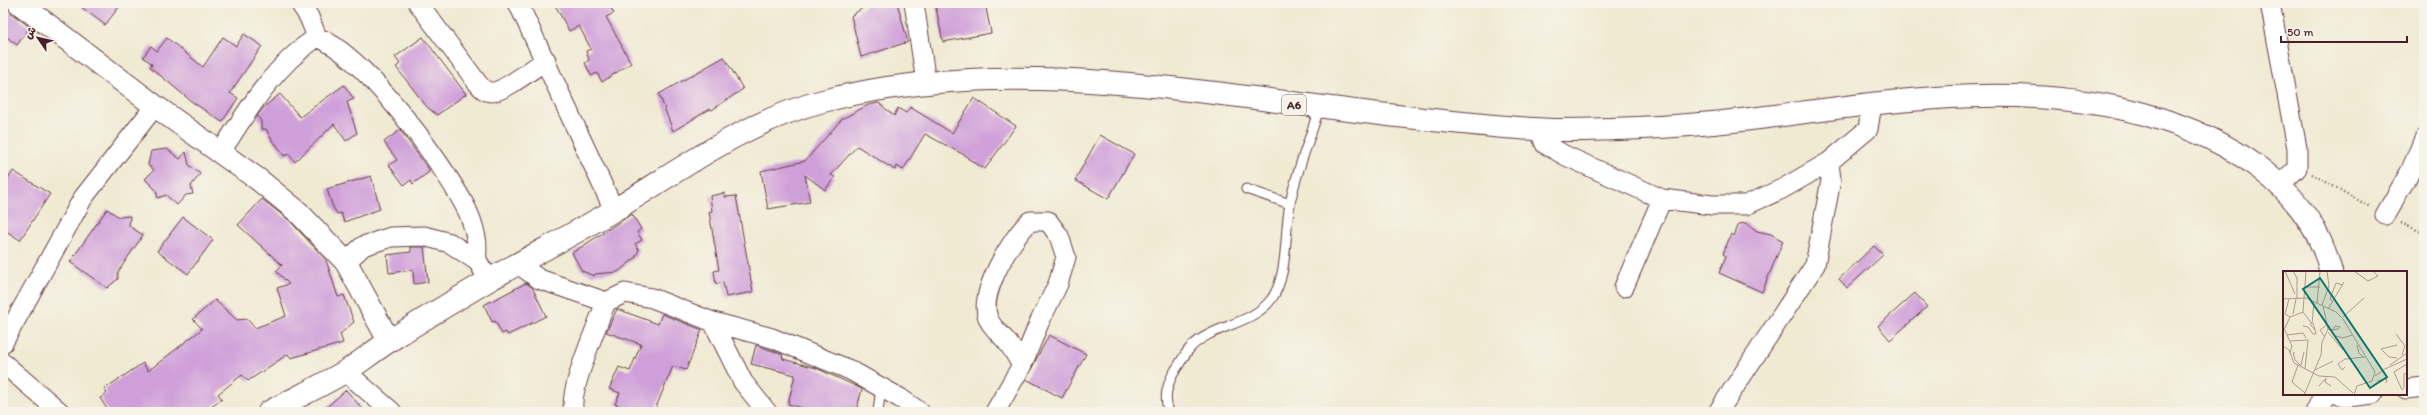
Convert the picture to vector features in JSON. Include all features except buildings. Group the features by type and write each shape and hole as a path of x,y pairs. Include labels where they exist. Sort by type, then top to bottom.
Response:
{"main road":[{"path":"19,3 155,106 259,180 298,212 346,262 390,341"},
{"name":"A6","path":"269,412 345,371 390,341 490,280 614,210 703,153 778,116 817,102 926,82 993,79 1152,86 1319,108 1539,129 1627,129 1687,126 1872,104 2003,95 2057,98 2103,104 2146,114 2187,128 2221,143 2248,159 2280,185 2315,231 2331,271"},
{"path":"2317,412 2325,395"}],"street":[{"path":"300,3 309,17 317,37 330,42 354,61 398,109 434,159 464,204 476,239 477,261"},
{"path":"418,3 476,82 484,90 492,92 501,89 546,60"},
{"path":"518,3 546,60 614,210"},
{"path":"914,3 926,82"},
{"path":"2270,3 2297,148 2297,168 2280,185"},
{"path":"220,152 253,102 280,66 297,50 317,37"},
{"path":"1539,129 1545,144 1566,156 1662,199 1712,204 1746,205 1782,189 1829,162 1868,129 1872,104"},
{"path":"3,343 83,198 155,106"},
{"path":"2385,215 2410,172 2424,139"},
{"path":"1718,412 1815,265 1831,180 1829,162"},
{"path":"1624,287 1662,199"},
{"path":"995,412 1022,365 1038,323 1058,284 1066,257 1059,236 1048,221 1030,221 1019,231 989,289 985,303 988,319 1008,343 1022,365"},
{"path":"346,262 363,246 391,237 424,236 450,243 477,261 490,280"},
{"path":"518,264 539,278 606,302"},
{"path":"574,412 572,396 606,302 625,293 652,298 713,322 772,338 850,370 881,387 920,412"},
{"path":"713,322 743,382 767,412"},
{"path":"3,363 60,412"},
{"path":"345,371 392,412"},
{"path":"2407,390 2424,387"},
{"path":"2340,395 2349,397 2365,395"}],"lane":[{"path":"1169,412 1165,402 1166,390 1173,374 1192,346 1209,335 1261,310 1271,300 1281,274 1290,204 1319,108"},
{"path":"1246,189 1290,204"},
{"path":"878,412 881,387"}],"path":[{"path":"2297,168 2321,177 2385,215 2424,233"}]}
